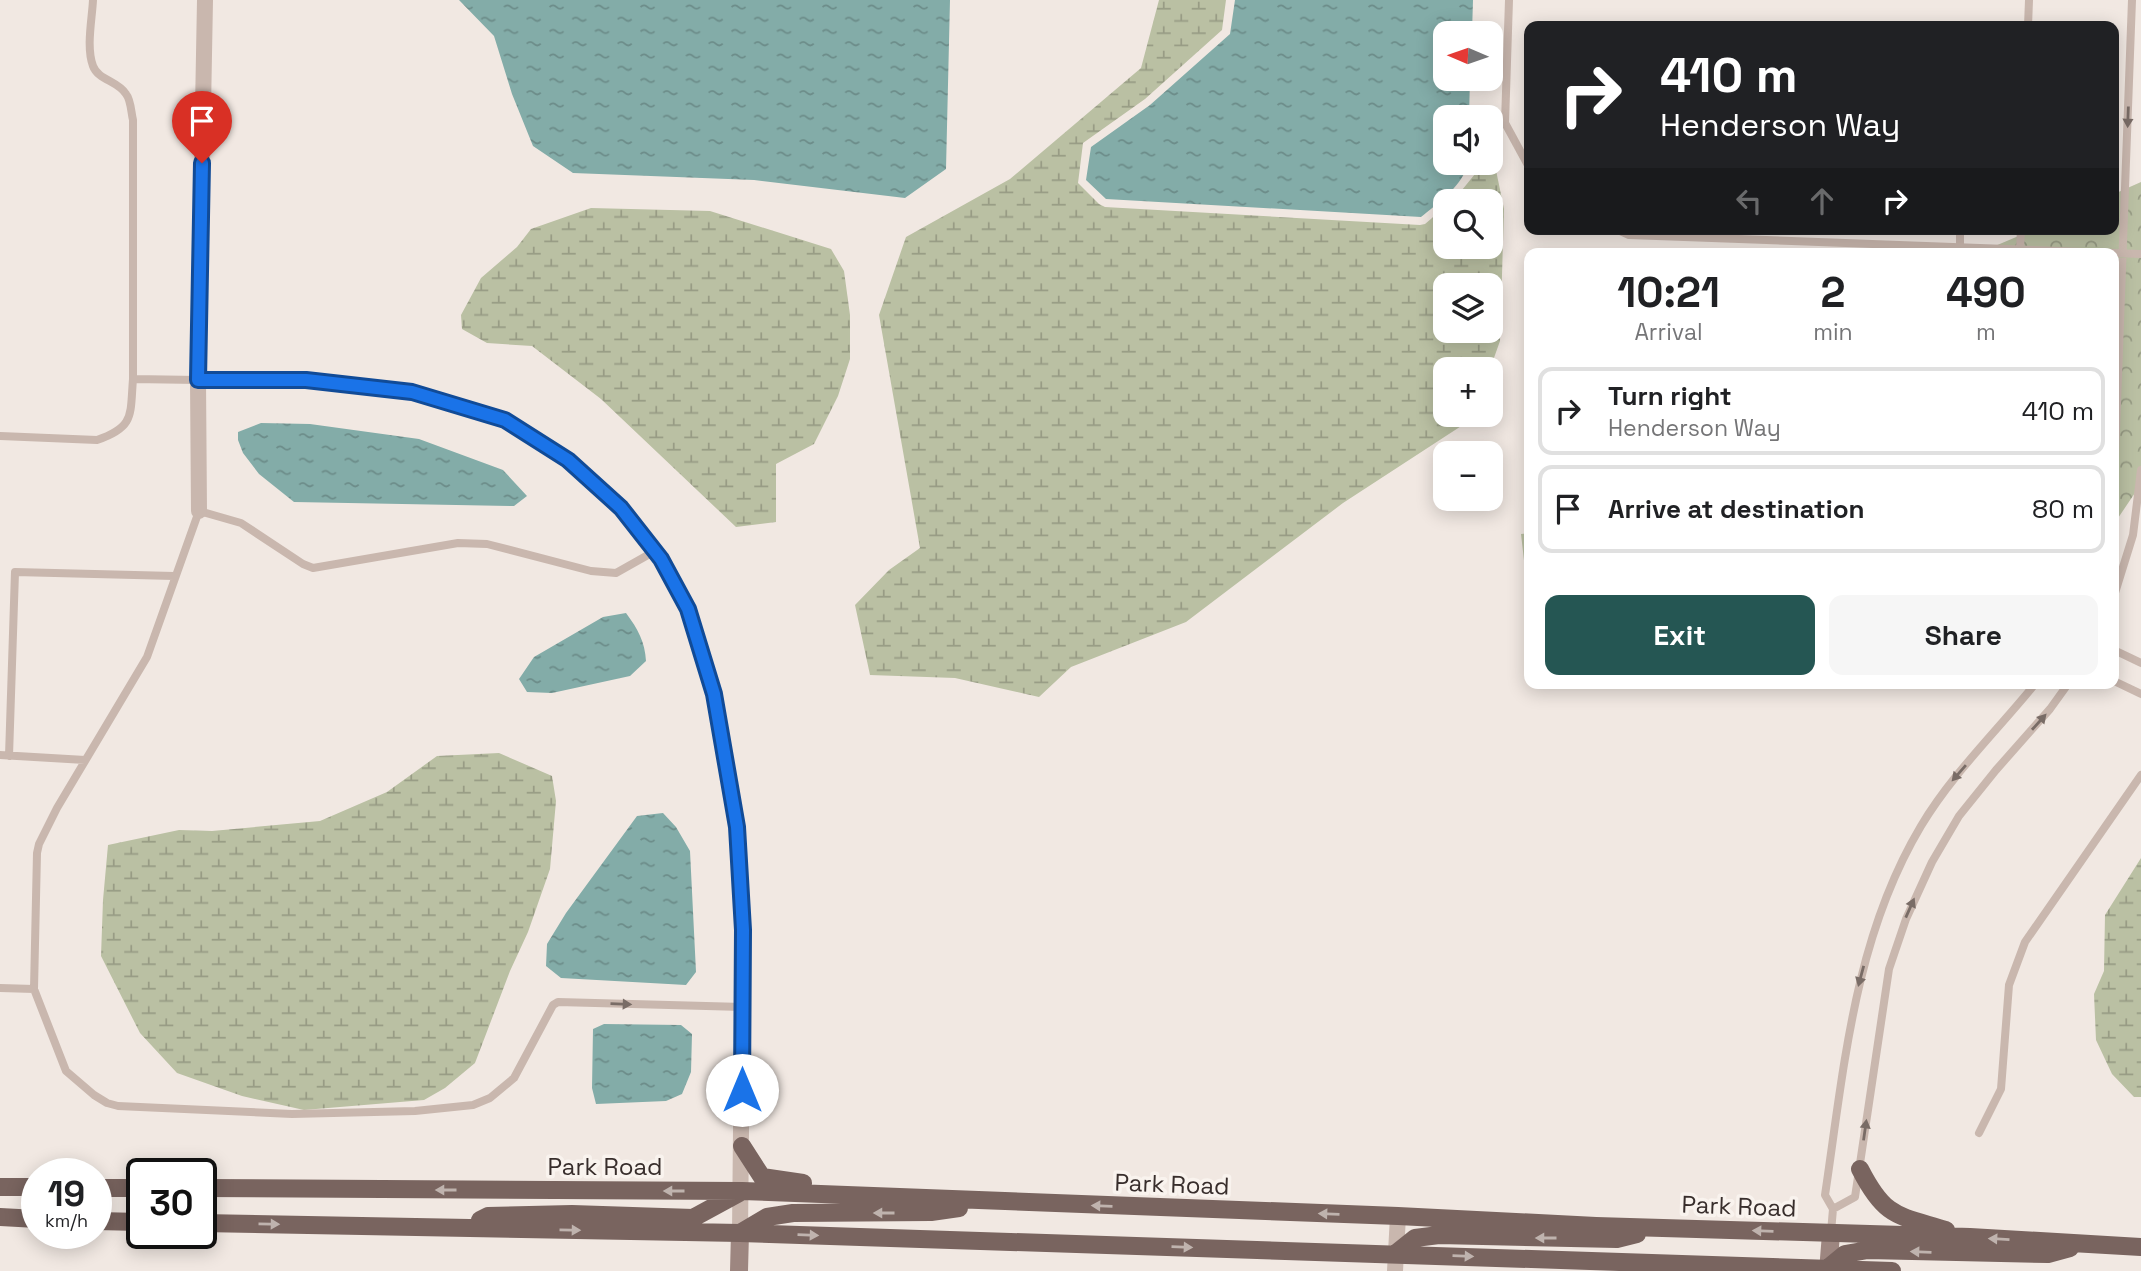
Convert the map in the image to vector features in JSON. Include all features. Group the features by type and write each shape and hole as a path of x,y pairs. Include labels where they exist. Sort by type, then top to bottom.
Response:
{"main road":[{"path":"742,1146 762,1177 790,1182 941,1190 1001,1202"},
{"path":"1860,1169 1870,1190 1885,1208 1906,1218 1970,1237"},
{"path":"0,1187 21,1187"},
{"name":"Park Road","path":"217,1188 742,1191 1662,1228 1970,1237 2141,1247"},
{"path":"461,1227 488,1216 572,1214 693,1218 742,1191"},
{"path":"740,1233 767,1217 793,1213 931,1212 1001,1202"},
{"path":"0,1217 21,1218"},
{"path":"217,1223 740,1233 1395,1262 1892,1271"},
{"path":"1395,1262 1415,1238 1439,1235 1616,1238 1662,1228"},
{"path":"1828,1270 1845,1254 1868,1250 2048,1254 2086,1244"}],"street":[{"path":"199,512 198,380 205,0"},
{"path":"198,380 306,380 412,392 505,420 568,460 621,508 655,551 688,609 714,694 737,827 743,930 740,1271"},
{"path":"1395,1262 1398,1216"},
{"path":"1828,1270 1831,1234"}],"lane":[{"path":"0,436 97,440 122,429 130,416 133,379 133,120 128,95 116,82 98,74 93,66 90,42 93,0"},
{"path":"1509,0 1505,123 1524,158"},
{"path":"2028,21 2029,0"},
{"path":"2119,356 2132,0"},
{"path":"1705,235 1990,248"},
{"path":"1959,247 1960,235"},
{"path":"2119,253 2141,254"},
{"path":"133,379 198,380"},
{"path":"2119,580 2133,535 2141,470"},
{"path":"655,551 620,573 610,574 487,544 458,543 313,568 241,523 199,512 147,657 57,808 37,853 34,989 65,1071 107,1103 118,1106 292,1114 415,1111 472,1105 490,1098 514,1078 553,1005 558,1002 743,1007"},
{"path":"85,760 5,756 15,572 174,576"},
{"path":"2119,652 2141,663"},
{"path":"2119,683 2141,694"},
{"path":"1831,1234 1833,1209 1825,1195 1855,998 1873,932 1897,871 1922,825 1954,779 2031,689"},
{"path":"1833,1209 1855,1197 1889,970 1906,919 1932,862 1959,816 2064,689"},
{"path":"1979,1133 2001,1089 2009,985 2025,942 2141,775"},
{"path":"0,988 34,989"}],"green space":[{"path":"1159,0 1226,0 1222,30 1145,99 1083,143 1078,183 1099,204 1105,207 1420,225 1433,217 1433,259 1502,259 1502,273 1433,273 1433,343 1499,343 1494,357 1433,357 1433,427 1460,427 1438,441 1433,441 1433,444 1343,503 1186,622 1071,667 1039,697 955,678 870,675 855,605 889,570 920,548 879,315 906,237 1010,179 1141,68"},
{"path":"1474,175 1497,175 1500,189 1463,189"},
{"path":"2141,182 2141,484 2119,517 2119,248 1990,248 2021,235 2119,235 2119,192"},
{"path":"591,208 710,211 831,249 844,271 850,315 850,359 838,396 814,444 776,464 776,522 736,527 601,399 532,346 487,343 462,329 461,315 481,278 517,247 531,229"},
{"path":"1521,534 1524,534 1524,561"},
{"path":"499,753 552,776 556,801 550,869 528,932 475,1063 445,1088 424,1100 304,1110 242,1096 177,1073 140,1033 101,956 108,845 179,830 212,831 320,821 387,792 437,756"},
{"path":"2141,858 2141,1097 2134,1097 2112,1074 2096,1040 2094,994 2104,971 2105,915"}],"water":[{"path":"459,0 950,0 946,169 905,198 754,180 573,173 533,146 512,94 494,36"},
{"path":"1235,0 1473,0 1472,21 1433,21 1433,91 1470,91 1469,105 1433,105 1433,175 1463,175 1462,178 1453,189 1433,189 1433,207 1421,217 1106,199 1086,180 1091,147 1150,105 1230,34"},
{"path":"261,423 310,424 419,439 503,470 527,496 514,506 294,502 259,474 243,453 238,432"},
{"path":"626,613 640,636 646,661 630,676 552,693 527,692 519,679 534,657 603,617"},
{"path":"663,813 676,827 690,851 696,972 686,985 561,978 546,966 547,944 566,913 637,816"},
{"path":"604,1024 681,1025 692,1034 691,1072 682,1094 666,1101 596,1104 592,1088 593,1029"}],"route":[{"path":"202,163 198,380 306,380 412,392 505,420 568,460 621,508 661,559 688,609 714,694 737,827 743,930 742,1090"}]}
